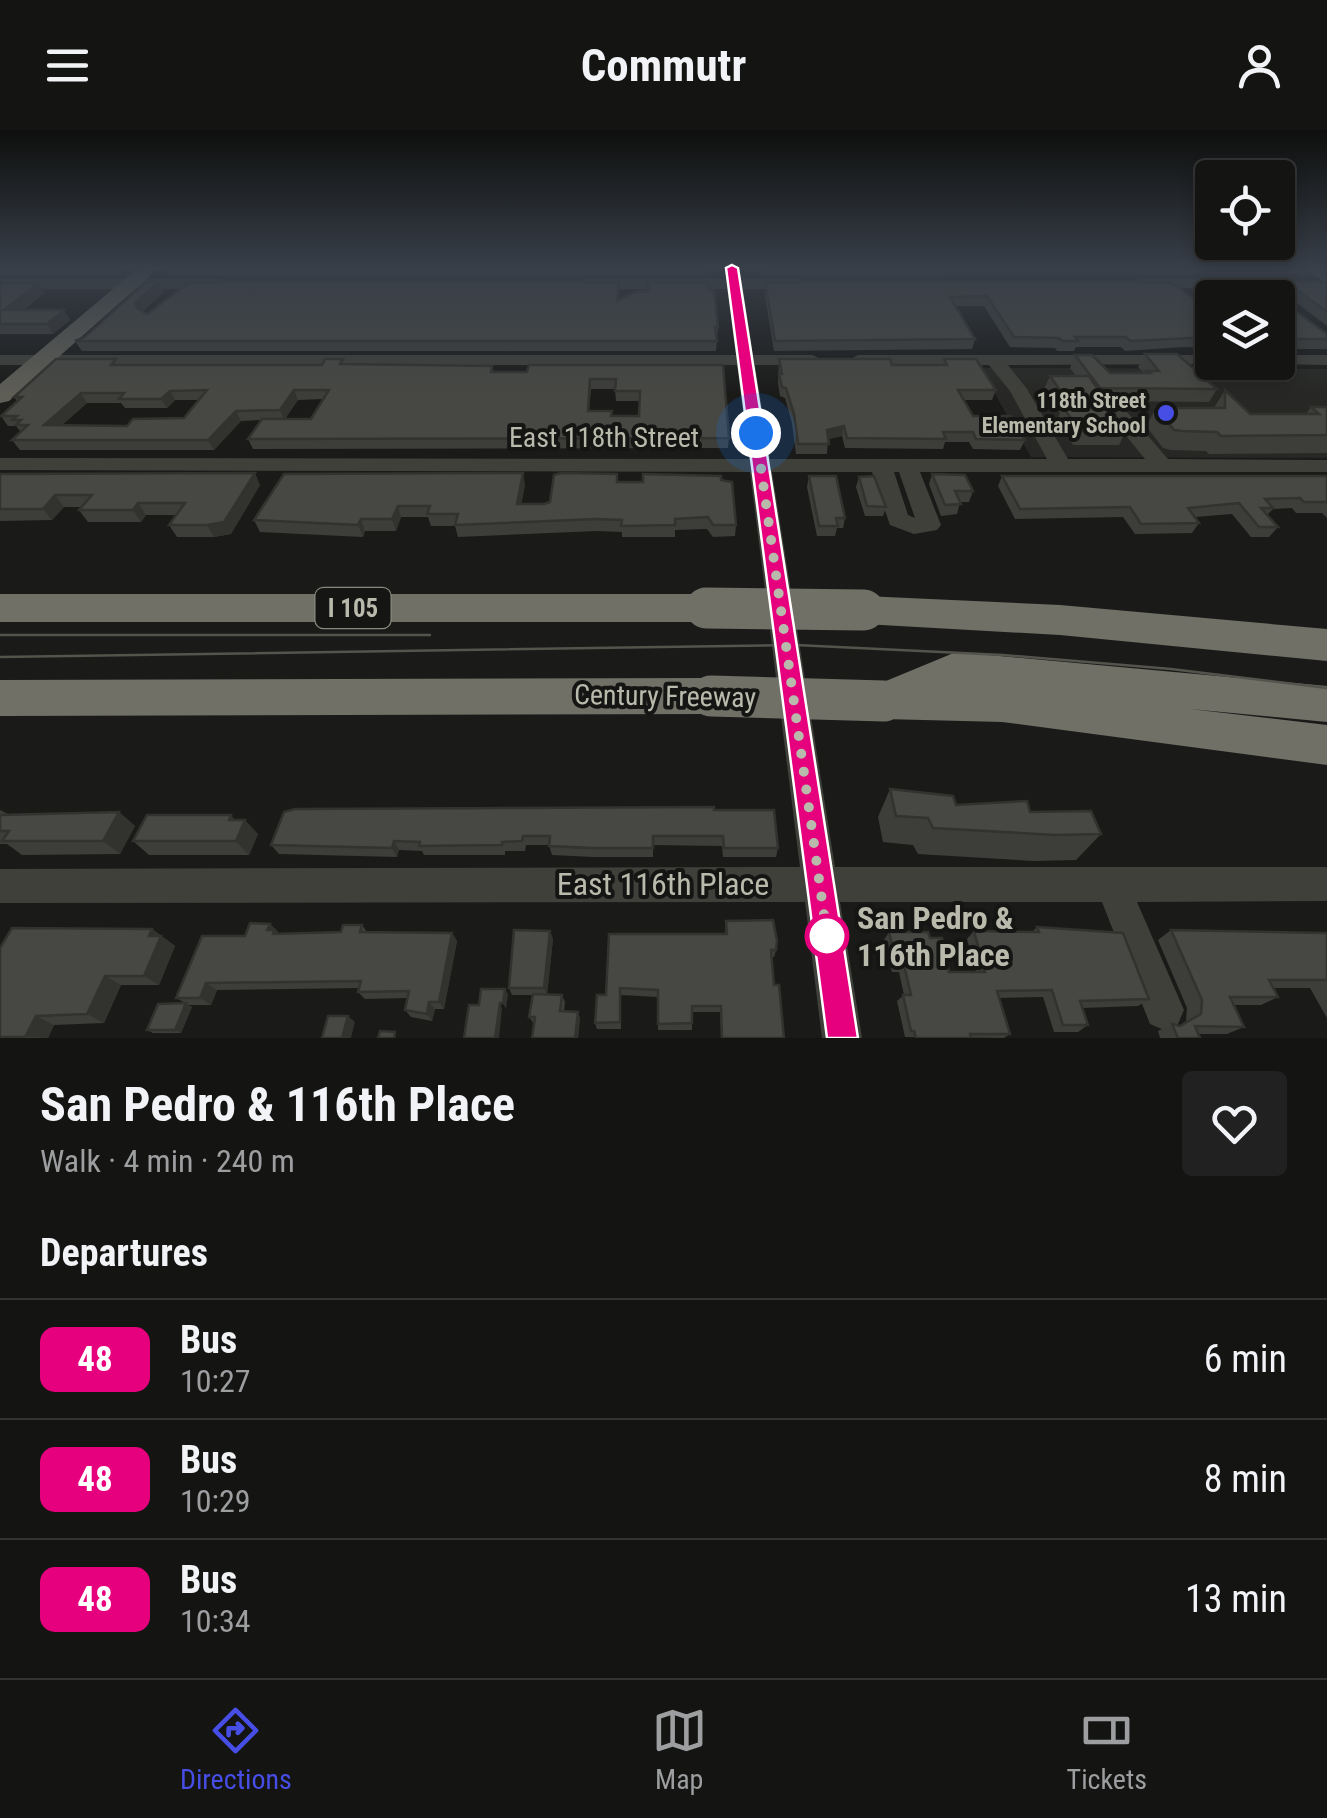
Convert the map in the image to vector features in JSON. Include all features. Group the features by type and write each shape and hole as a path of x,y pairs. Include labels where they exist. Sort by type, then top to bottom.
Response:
{"highway":[{"name":"I 105","path":"0,608 864,610 1091,622 1327,645"},
{"path":"884,701 956,669 1327,704"},
{"name":"Century Freeway","path":"0,698 711,696 1002,704 1327,745"}],"main road":[{"path":"0,396 100,310"}],"street":[{"path":"738,310 842,1038"},
{"path":"0,360 1195,360"},
{"path":"994,360 1018,389 1061,466"},
{"path":"1295,360 1327,360"},
{"path":"1120,416 1162,466"},
{"name":"East 118th Street","path":"0,464 1327,466"},
{"path":"881,465 898,520 921,526 906,465"},
{"path":"1112,884 1164,1010"},
{"name":"East 116th Place","path":"0,886 1327,884"}],"shaded area":[{"name":"118th Street Elementary School","path":"980,368 1195,369 1195,380 1295,380 1295,369 1327,369 1327,458 1031,457"}],"building":[{"path":"0,310 64,310 47,324 0,324"},
{"path":"115,310 147,314 152,310 716,310 718,327 717,341 75,341"},
{"path":"770,310 958,310 975,339 775,341"},
{"path":"996,310 1195,310 1195,338 1014,337"},
{"path":"1295,311 1327,334 1327,339 1295,339"},
{"path":"1145,354 1177,354 1195,370 1195,380 1207,380 1217,389 1100,388 1075,355 1092,355 1110,373 1159,371"},
{"path":"56,359 116,359 111,365 322,365 325,359 343,359 340,364 492,366 491,372 527,372 529,365 723,365 729,438 248,439 262,419 311,419 329,390 294,390 280,410 236,411 208,440 12,440 28,425 16,425 21,420 12,420 17,416 1,416 22,397 14,397","holes":["590,379 616,379 615,391 640,391 639,416 588,411","207,390 184,418 133,419 127,426 44,425 81,393 124,393 119,399 161,399 170,391"]},
{"path":"779,359 890,359 892,365 947,365 944,359 976,359 996,390 958,390 973,416 1011,416 1025,440 976,439 973,432 943,432 946,439 847,438 844,426 827,430 829,444 798,444 794,414 779,374"},
{"path":"1050,376 1089,376 1126,431 1080,431 1063,407 1071,406"},
{"path":"1225,390 1250,414 1319,414 1311,407 1327,407 1327,435 1221,436 1217,432 1174,430 1156,408 1225,408"},
{"path":"255,473 224,522 207,525 169,525 185,503 138,503 133,510 79,510 92,495 55,495 43,509 0,509 0,474"},
{"path":"523,473 517,504 550,502 554,475 561,473 617,474 617,482 643,482 643,474 721,476 721,480 732,482 736,525 713,525 708,517 675,519 675,525 621,526 622,520 596,519 455,525 458,514 427,514 430,506 398,506 392,519 361,519 358,525 254,520 284,474"},
{"path":"932,474 965,475 973,491 955,491 961,504 945,505"},
{"path":"809,476 836,476 845,518 836,518 838,526 819,526"},
{"path":"874,476 886,507 867,506 859,477"},
{"path":"1002,476 1327,476 1327,502 1265,499 1273,508 1261,508 1278,527 1259,527 1239,503 1188,508 1199,523 1141,524 1130,507 1020,509"},
{"path":"890,789 953,796 956,805 1027,801 1030,812 1091,811 1101,834 933,828 928,818 896,816"},
{"path":"295,809 774,810 778,848 724,848 723,836 653,836 653,848 549,846 550,836 523,836 522,841 502,845 419,846 420,842 394,841 392,848 271,845 284,812"},
{"path":"119,812 103,841 2,841 9,831 0,831 0,815"},
{"path":"147,815 231,815 229,820 245,820 236,841 133,841"},
{"path":"773,920 777,941 776,950 771,950 774,985 779,985 784,1038 722,1038 721,1006 692,1006 692,1023 658,1024 658,990 620,988 620,1022 595,1023 597,995 606,995 609,934 727,934 726,921"},
{"path":"250,923 270,924 267,930 274,930 273,934 341,932 343,925 362,925 360,932 452,933 439,1002 429,1002 427,1014 405,1010 409,991 358,992 361,981 206,983 200,998 176,998 202,936 245,936"},
{"path":"1037,927 1123,933 1149,999 1080,1001 1088,1025 1063,1025 1052,990 997,991 1010,1034 916,1038 903,995 911,995 904,965 897,965 889,932 928,932 930,938 942,938 949,972 985,972 974,931 1039,932"},
{"path":"12,928 152,929 149,936 161,936 144,976 105,976 87,1014 36,1016 25,1037 0,1037 0,948"},
{"path":"514,930 550,931 544,988 509,988"},
{"path":"1171,930 1327,933 1327,980 1269,980 1278,997 1230,997 1244,1027 1195,1026 1200,1038 1178,1038 1172,1024 1180,1026 1201,1014 1202,1000"},
{"path":"481,989 505,989 495,1038 464,1038 469,1005 479,1005"},
{"path":"533,994 562,995 560,1011 578,1012 575,1038 532,1038 535,1017 529,1017"},
{"path":"186,1003 175,1030 147,1030 158,1004"},
{"path":"328,1016 348,1016 342,1038 322,1038"},
{"path":"380,1031 395,1032 394,1038 378,1038"}],"tram line":[{"path":"0,635 430,635"},
{"path":"0,657 796,645 1003,655 1171,669 1327,688"}],"bus line":[{"name":"48","path":"738,310 842,1038"}],"place":[{"name":"118th Street Elementary School","path":"1166,413"},
{"name":"San Pedro & 116th Place","path":"827,936"}],"route":[{"path":"756,433 827,936"}]}
